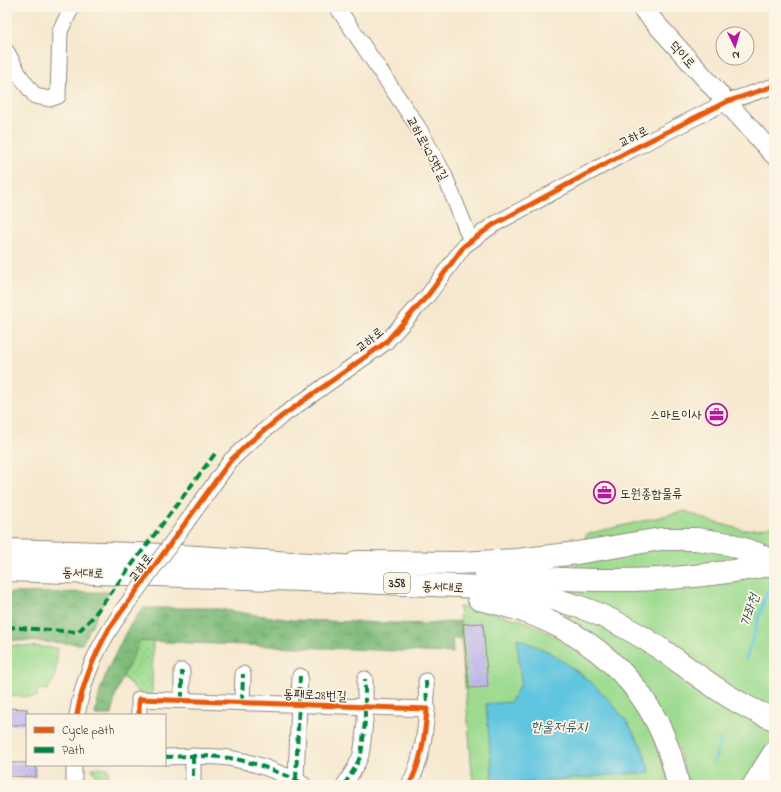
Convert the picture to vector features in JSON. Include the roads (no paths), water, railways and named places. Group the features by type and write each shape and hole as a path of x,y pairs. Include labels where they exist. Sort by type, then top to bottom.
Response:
{"highway":[{"path":"252,560 458,563 517,560 577,553 661,539 696,539 729,544 758,554 774,563"},
{"name":"동서대로","path":"7,550 164,555 419,571 601,580 639,580 675,577 750,568 774,563"},
{"name":"동서대로","path":"7,570 360,582 488,588 524,593 578,606 613,621 667,653 740,704 765,715"},
{"path":"360,582 450,592 487,600 518,609 559,626 576,636 608,659 626,677 643,700 662,732 675,769 678,785"}],"main road":[{"name":"덕이로","path":"640,7 774,155"},
{"path":"752,785 774,750"},
{"path":"770,785 774,778"}],"street":[{"path":"7,52 13,78 35,96 50,99 58,96 60,31 72,7"},
{"name":"교하로425번길","path":"337,7 418,127 444,174 471,241"},
{"name":"교하로","path":"77,714 85,680 99,647 109,629 217,479 236,456 250,442 282,416 385,343 429,294 464,246 493,225 631,150 726,102 774,86"},
{"path":"182,671 182,700"},
{"path":"242,702 243,674"},
{"name":"동패로28번길","path":"166,756 229,758 253,763 274,770 300,782 300,676"},
{"name":"동패로28번길","path":"344,785 361,755 365,706 365,680"},
{"path":"409,785 419,761 424,739 427,709 426,680"},
{"name":"동패로28번길","path":"139,714 139,699 427,709"},
{"path":"193,756 193,785"},
{"path":"74,766 74,785"}],"water":[{"name":"한울저류지","path":"517,638 549,652 592,683 610,701 627,722 641,745 650,772 493,785 486,704 510,702 521,684"}],"waterway":[{"name":"가좌천","path":"746,659 773,573"},
{"name":"가좌천","path":"714,764 721,739"}],"place":[{"name":"스마트이사","path":"717,414"},
{"name":"도원종합물류","path":"605,493"}]}
